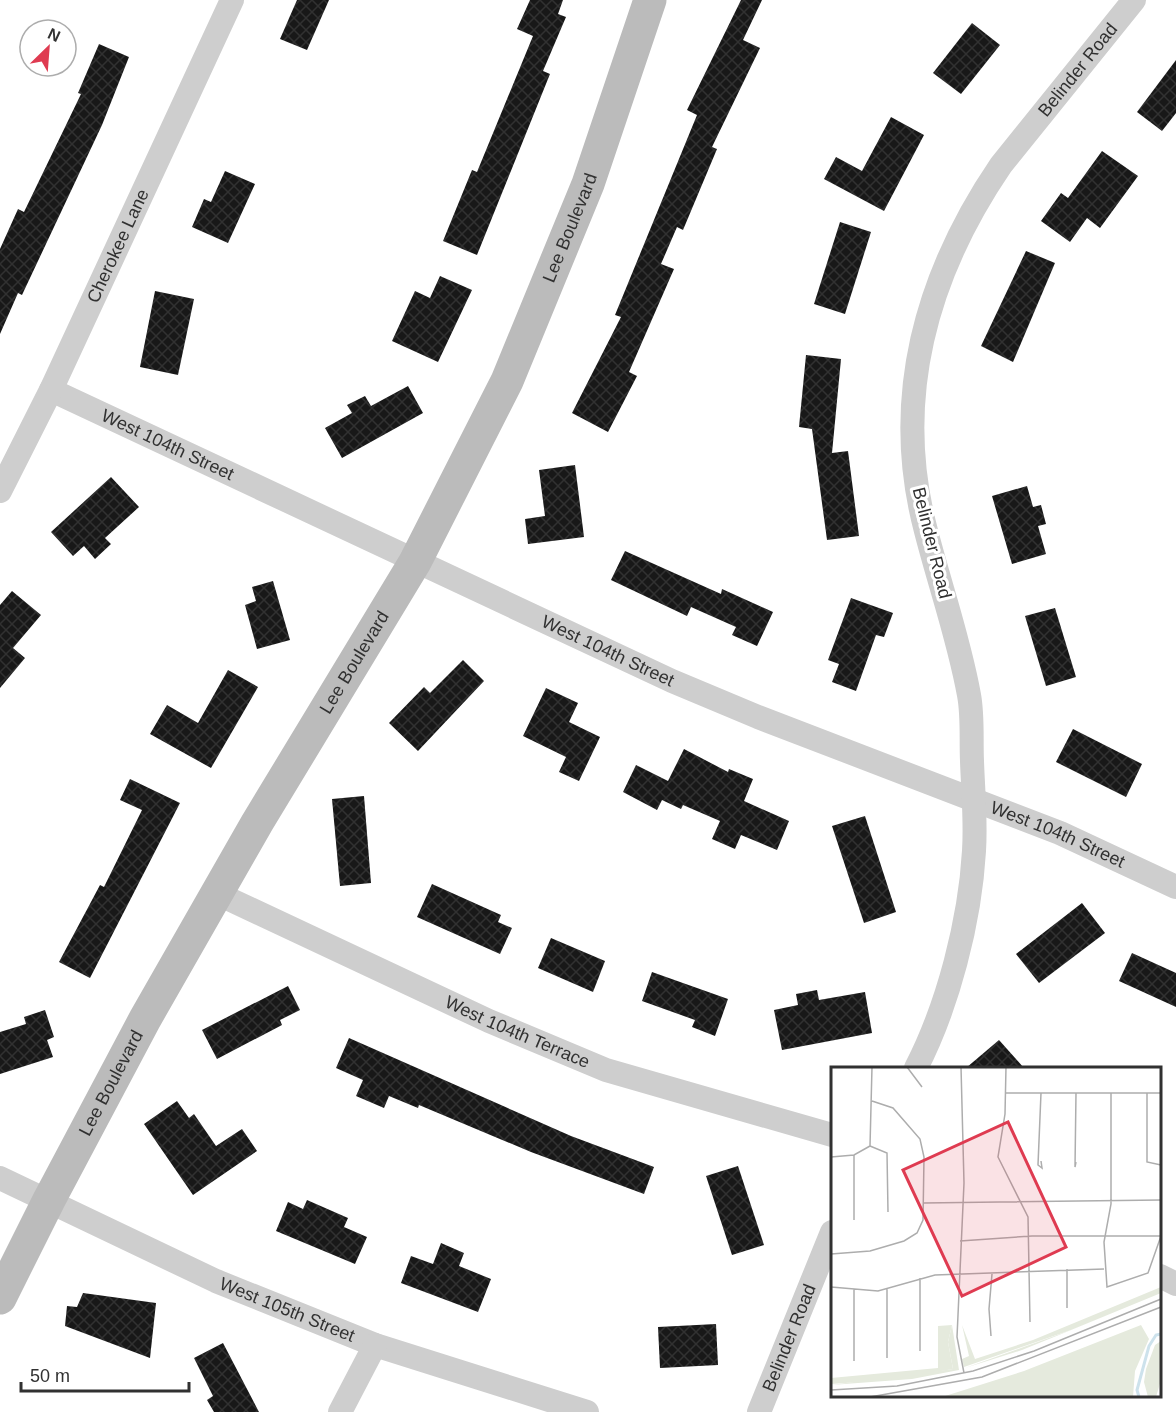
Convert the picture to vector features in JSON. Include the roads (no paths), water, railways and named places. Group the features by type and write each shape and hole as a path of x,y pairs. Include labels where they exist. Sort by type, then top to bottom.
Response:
{"street":[{"name":"Cherokee Lane","path":"0,491 51,390 232,0"},
{"name":"Lee Boulevard","path":"0,1298 49,1200 216,893 415,562 507,381 564,247 592,173 650,0"},
{"name":"Belinder Road","path":"916,1067 938,1018 947,988 969,895 974,851 970,698 955,629 918,497 913,437 914,390 921,338 936,286 959,233 983,191 1001,165 1134,0"},
{"name":"West 104th Street","path":"51,390 672,681 758,717 974,798 1060,833 1176,887"},
{"name":"West 104th Terrace","path":"216,893 489,1021 606,1070 831,1135"},
{"name":"West 105th Street","path":"0,1178 216,1281 375,1345 587,1412"},
{"name":"Belinder Road","path":"759,1412 831,1234"},
{"path":"1161,1276 1176,1284"},
{"path":"340,1412 375,1345"}]}
